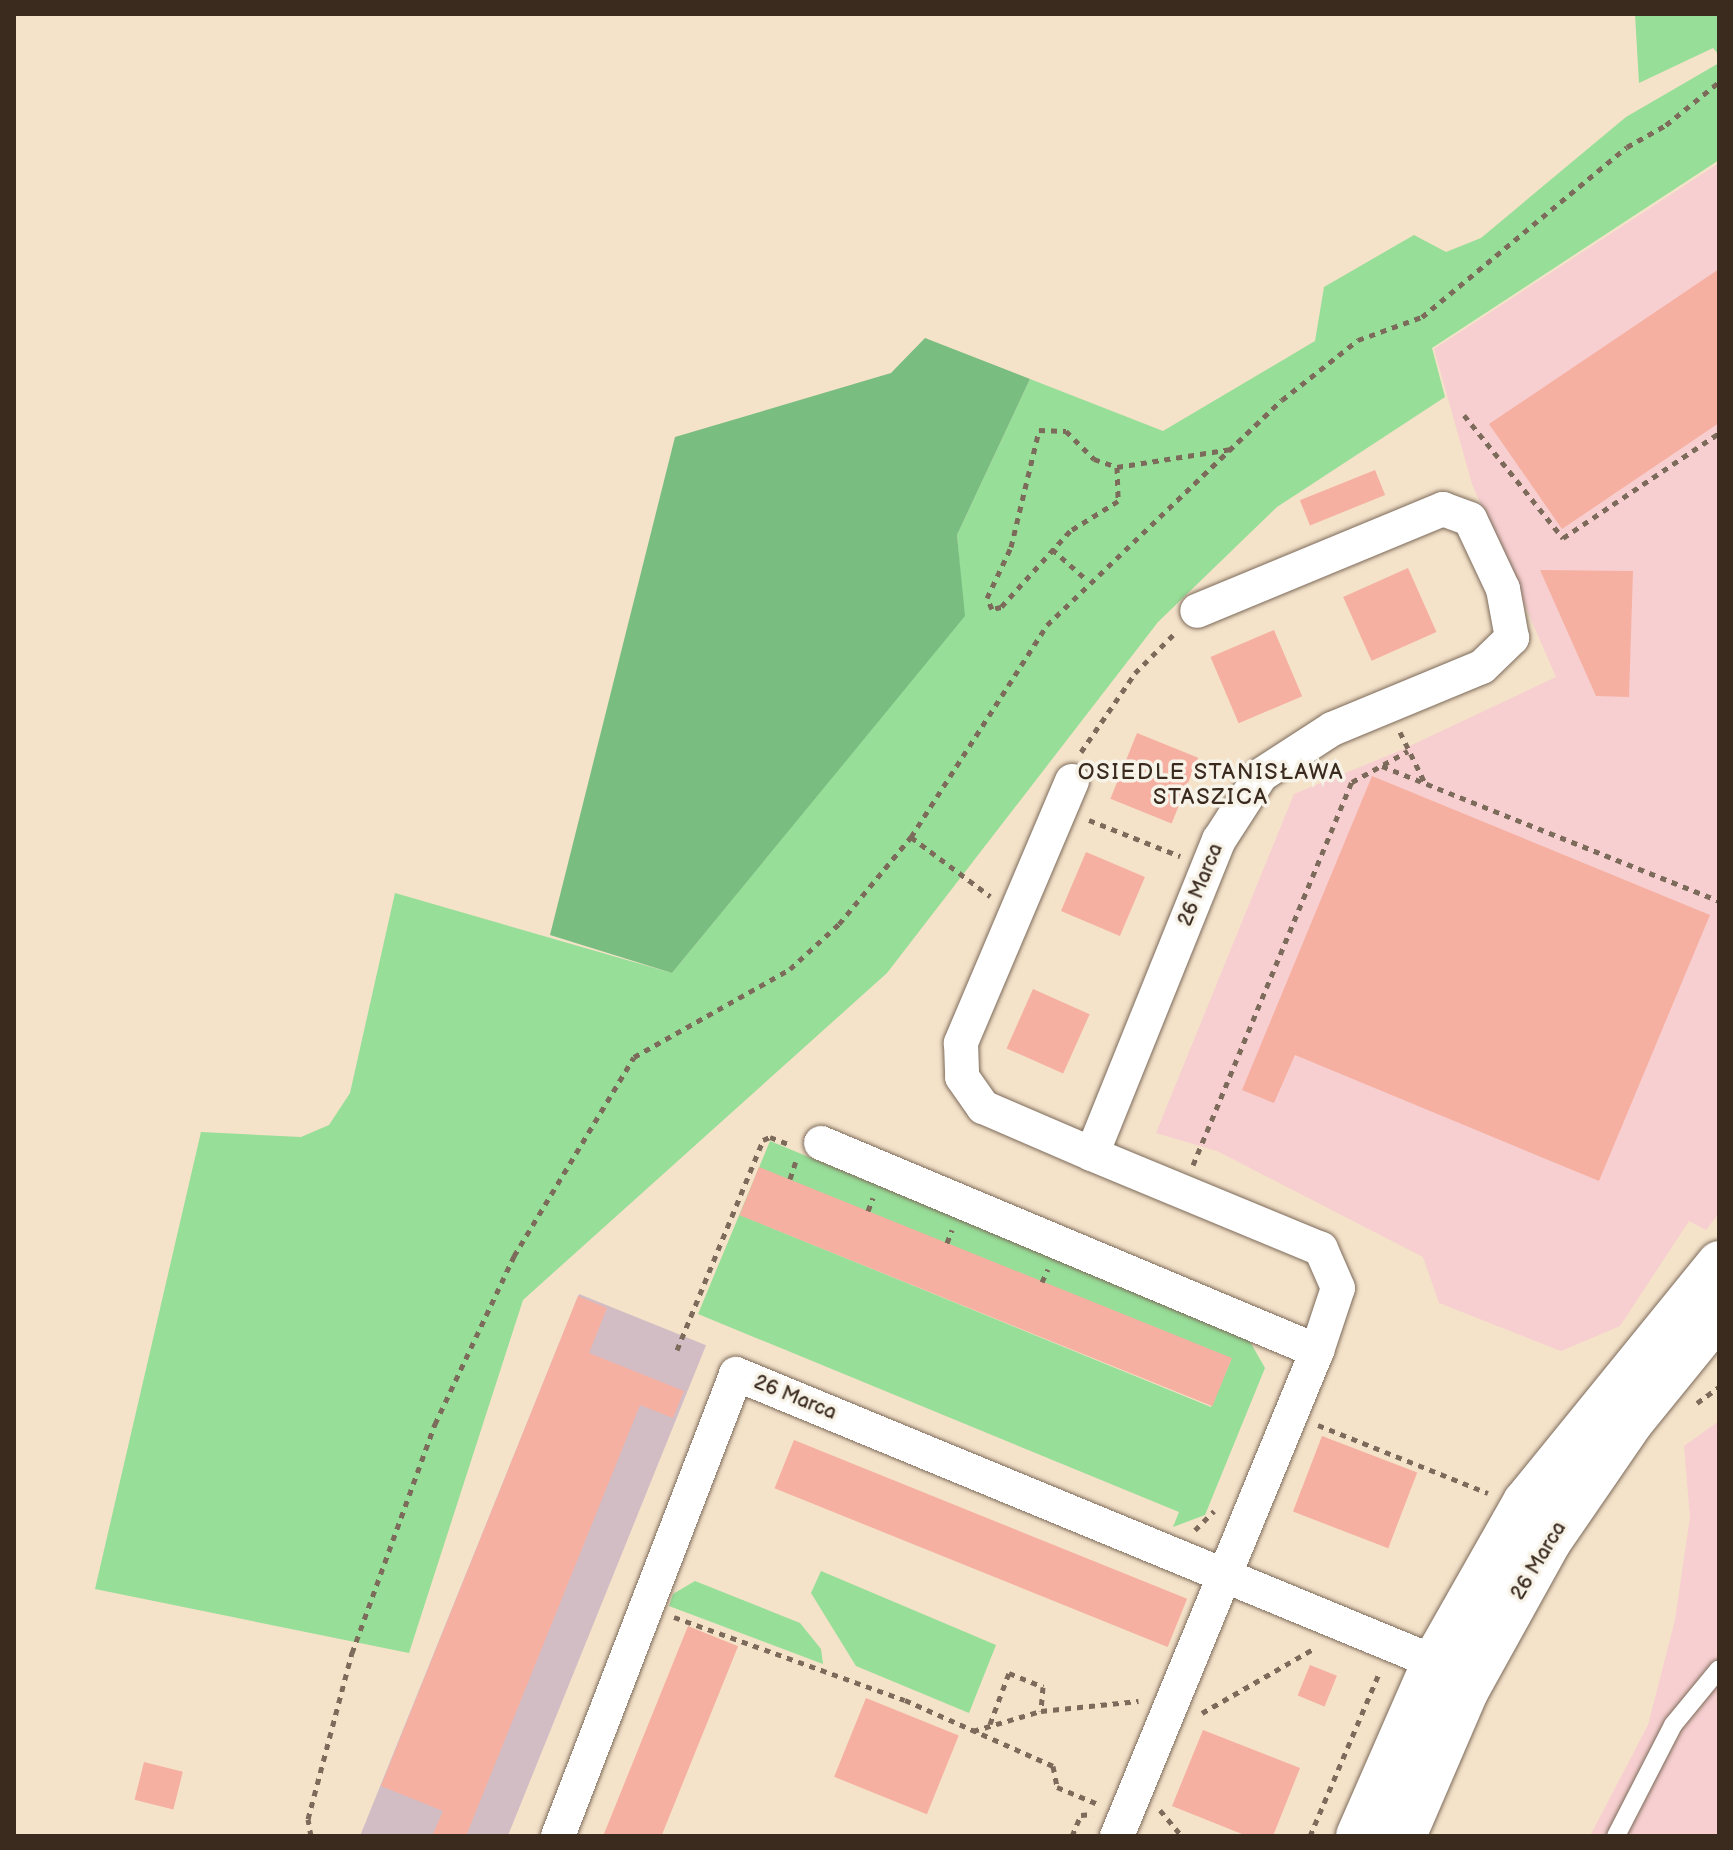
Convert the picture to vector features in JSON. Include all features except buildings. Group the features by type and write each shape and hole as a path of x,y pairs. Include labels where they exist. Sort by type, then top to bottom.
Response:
{"main road":[{"name":"26 Marca","path":"1358,1836 1434,1662 1525,1502 1719,1263"},
{"name":"26 Marca","path":"1404,1836 1467,1690 1549,1542 1633,1420 1705,1342 1719,1314"}],"street":[{"name":"26 Marca","path":"1092,1154 1219,840 1261,775 1332,729 1482,667 1512,638 1503,589 1470,519 1443,509 1197,611"},
{"path":"1067,795 961,1043 962,1077 983,1107 1321,1249 1338,1288 1317,1351 1169,1711 1111,1820"},
{"path":"811,1146 1317,1351"},
{"name":"26 Marca","path":"558,1836 736,1374 1434,1662"}],"lane":[{"path":"1616,1836 1673,1725 1719,1669"}],"path":[{"path":"311,1836 308,1819 357,1639 435,1424 514,1256 634,1057 790,969 839,924 911,837 1047,625 1088,581 1233,449 1282,400 1358,340 1422,317 1627,147 1666,125 1719,82"},
{"path":"1464,415 1563,538 1719,433"},
{"path":"1117,467 1118,501 1052,549 1001,607 992,609 987,598 1011,547 1039,430 1066,431 1094,459 1117,467 1233,449"},
{"path":"1052,549 1088,581"},
{"path":"1190,860 1067,795 1083,746 1108,706 1197,611"},
{"path":"1398,726 1424,782"},
{"path":"1182,1192 1352,782 1408,751"},
{"path":"1381,766 1719,901"},
{"path":"911,837 964,874"},
{"path":"677,1350 763,1140 770,1137 811,1146"},
{"path":"1304,1419 1488,1493"},
{"path":"1171,1553 1181,1534 1196,1529 1215,1509"},
{"path":"650,1599 672,1616 905,1700 1053,1766 1057,1787 1111,1820"},
{"path":"973,1731 1041,1711 1204,1712 1323,1643"},
{"path":"990,1724 1009,1673 1043,1687 1041,1711"},
{"path":"1072,1836 1081,1815 1111,1820"}],"shaded area":[{"path":"1719,163 1719,1213 1706,1230 1689,1221 1620,1326 1561,1351 1439,1303 1423,1257 1217,1151 1156,1133 1294,794 1399,751 1556,677 1472,484 1434,349"},
{"path":"579,1294 706,1345 508,1836 360,1836"},
{"path":"1719,1421 1719,1836 1590,1836 1648,1725 1675,1620 1690,1517 1684,1446"}],"green space":[{"path":"1635,14 1719,14 1719,55 1713,48 1639,83"},
{"path":"1719,63 1719,160 1432,348 1445,397 1277,507 1158,622 887,973 523,1300 409,1653 95,1589 201,1132 301,1137 329,1125 350,1093 395,893 672,973 964,616 957,535 1030,379 1163,431 1315,341 1324,287 1414,235 1446,252 1481,238 1626,117"},
{"path":"925,338 1030,379 957,535 965,616 672,973 550,935 675,437 891,373"},
{"path":"770,1141 1248,1338 1265,1368 1205,1515 1173,1527 1179,1512 698,1314","holes":["740,1215 1231,1360 1211,1407"]},
{"path":"821,1571 996,1645 969,1713 856,1666 811,1593"},
{"path":"695,1581 800,1623 821,1649 823,1664 669,1606 673,1594"}],"district":[{"name":"OSIEDLE STANISŁAWA STASZICA","path":"1211,784"}]}
